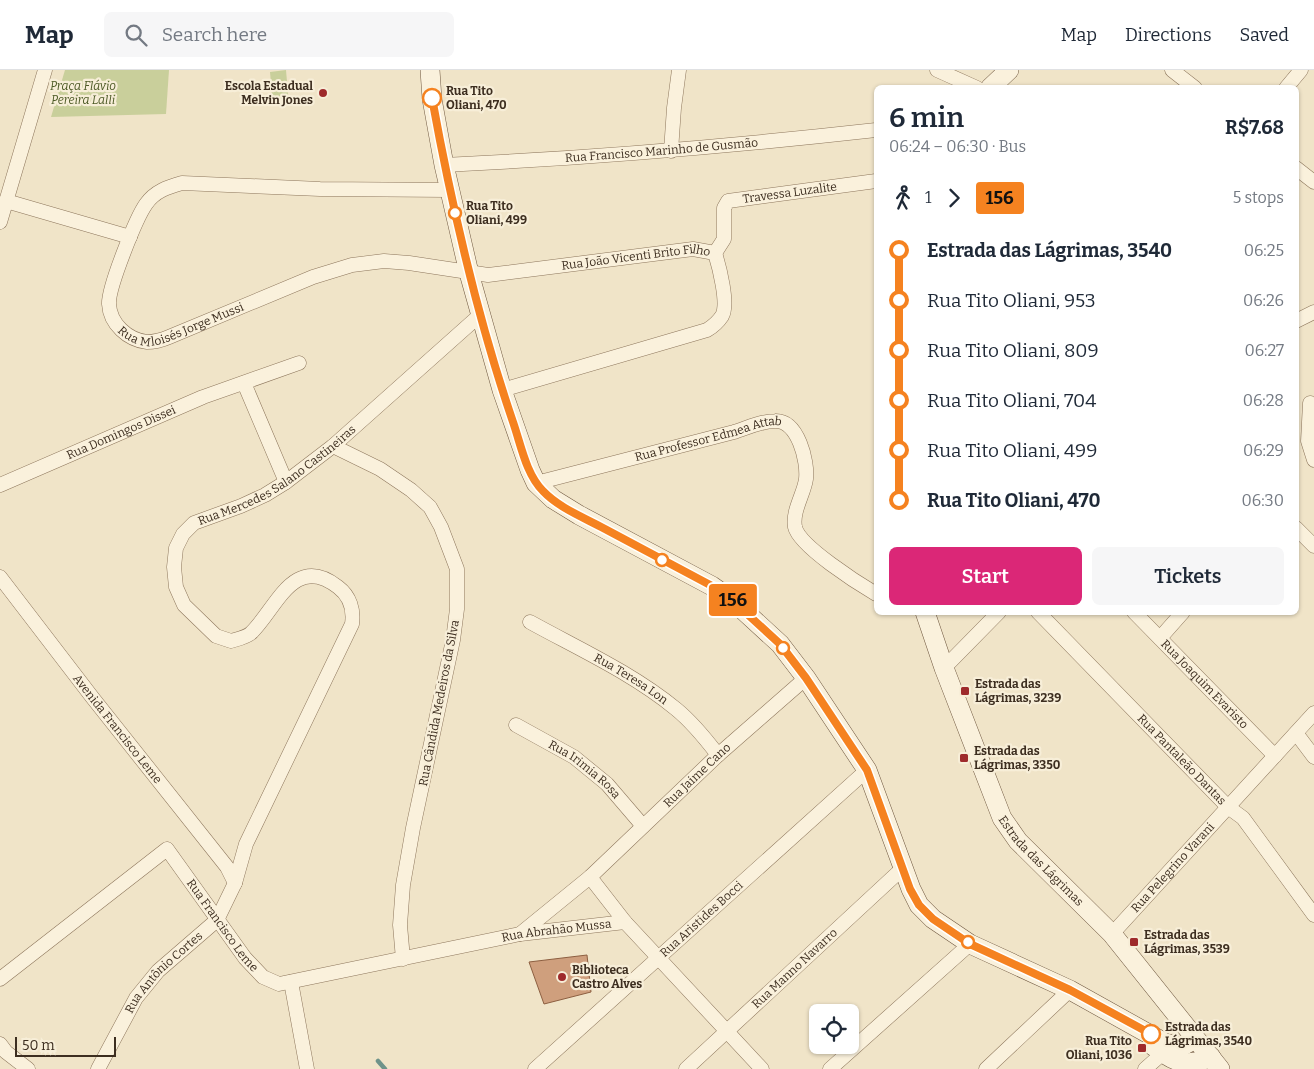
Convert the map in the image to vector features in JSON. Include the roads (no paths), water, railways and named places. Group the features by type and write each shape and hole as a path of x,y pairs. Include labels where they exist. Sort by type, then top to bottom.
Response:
{"street":[{"path":"0,222 45,70"},
{"path":"430,70 432,98 444,166 469,273 502,390 536,483 544,492 566,507 712,586 732,600 780,644 806,678 867,770 910,889 919,905 933,919 970,944 1070,990 1165,1044 1174,1047 1186,1045 1195,1039"},
{"path":"671,151 679,70"},
{"path":"937,70 970,85"},
{"path":"993,85 1009,70"},
{"path":"1172,70 1191,85"},
{"path":"1288,85 1301,70"},
{"name":"Rua Francisco Marinho de Gusmão","path":"444,166 558,160 671,151 874,130"},
{"path":"1299,170 1314,182"},
{"name":"Travessa Luzalite","path":"715,253 724,239 724,208 728,201 874,181"},
{"name":"Rua Mloisés Jorge Mussi","path":"450,190 320,189 182,183 168,187 156,193 146,203 130,237 111,290 109,304 112,315 121,330 134,338 149,342 169,337 313,277 352,265 384,261 409,263 469,273"},
{"path":"6,201 130,237"},
{"name":"Rua João Vicenti Brito Filho","path":"469,273 488,275 693,249 715,253 725,306 722,316 707,330 502,390"},
{"path":"1299,320 1314,312"},
{"name":"Rua Mercedes Salano Castineiras","path":"235,883 246,844 347,638 353,614 344,591 332,582 308,575 295,580 281,594 251,633 231,641 216,636 184,605 176,587 174,567 176,548 183,534 194,523 265,495 286,482 333,446 480,315"},
{"name":"Rua Domingos Dissei","path":"0,485 203,397 299,363"},
{"path":"244,383 286,482"},
{"path":"1310,403 1308,440 1314,460"},
{"name":"Rua Professor Edmea Attab","path":"536,483 763,423 780,422 793,430 801,444 805,462 806,478 795,518 795,527 798,533 804,542 874,593"},
{"name":"Rua Cândida Medeiros da Silva","path":"333,446 380,469 411,490 430,507 441,527 457,569 457,609 453,640 415,818 403,885 400,925 403,959"},
{"path":"1299,531 1314,546"},
{"name":"Avenida Francisco Leme","path":"0,576 98,705 227,868 235,883"},
{"name":"Estrada das Lágrimas","path":"926,615 944,668 1002,818 1018,841 1112,934 1216,1063"},
{"path":"944,668 996,615"},
{"name":"Rua Pantaleão Dantas","path":"1041,615 1228,807 1237,812 1248,823 1314,914"},
{"name":"Rua Joaquim Evaristo","path":"1137,615 1275,756"},
{"path":"1160,638 1180,615"},
{"name":"Rua Teresa Lon","path":"530,622 627,675 656,694 699,730 718,755"},
{"name":"Rua Jaime Cano","path":"520,934 590,877 718,755 806,678"},
{"name":"Rua Pelegrino Varani","path":"1112,934 1314,713"},
{"name":"Rua Irimia Rosa","path":"516,725 574,757 607,784 643,826"},
{"path":"1296,733 1314,757"},
{"name":"Rua Aristides Bocci","path":"535,1069 867,770"},
{"name":"Rua Francisco Leme","path":"0,979 167,849 257,973 279,984 291,982"},
{"name":"Rua Manno Navarro","path":"686,1069 903,868"},
{"path":"590,877 625,922"},
{"name":"Rua Antônio Cortes","path":"98,1069 136,998 158,971 217,920 235,883"},
{"name":"Rua Abrahão Mussa","path":"291,982 520,934 625,922 762,1069"},
{"path":"830,1069 970,944"},
{"path":"291,982 307,1069"},
{"path":"986,1069 1070,990"},
{"path":"1105,1009 1174,1061"},
{"path":"0,1044 6,1052 28,1069"},
{"path":"1145,1069 1174,1061 1193,1064 1216,1063"}],"waterway":[{"path":"378,1061 385,1069"}],"place":[{"name":"Escola Estadual Melvin Jones","path":"323,93"},
{"name":"Rua Tito Oliani, 470","path":"432,98"},
{"name":"Rua Tito Oliani, 499","path":"455,213"},
{"name":"Estrada das Lágrimas, 3239","path":"965,691"},
{"name":"Estrada das Lágrimas, 3350","path":"964,758"},
{"name":"Estrada das Lágrimas, 3539","path":"1134,942"},
{"name":"Biblioteca Castro Alves","path":"562,977"},
{"name":"Estrada das Lágrimas, 3540","path":"1151,1034"},
{"name":"Rua Tito Oliani, 1036","path":"1142,1048"}],"park label":[{"name":"Praça Flávio Pereira Lalli","path":"83,93"}]}
